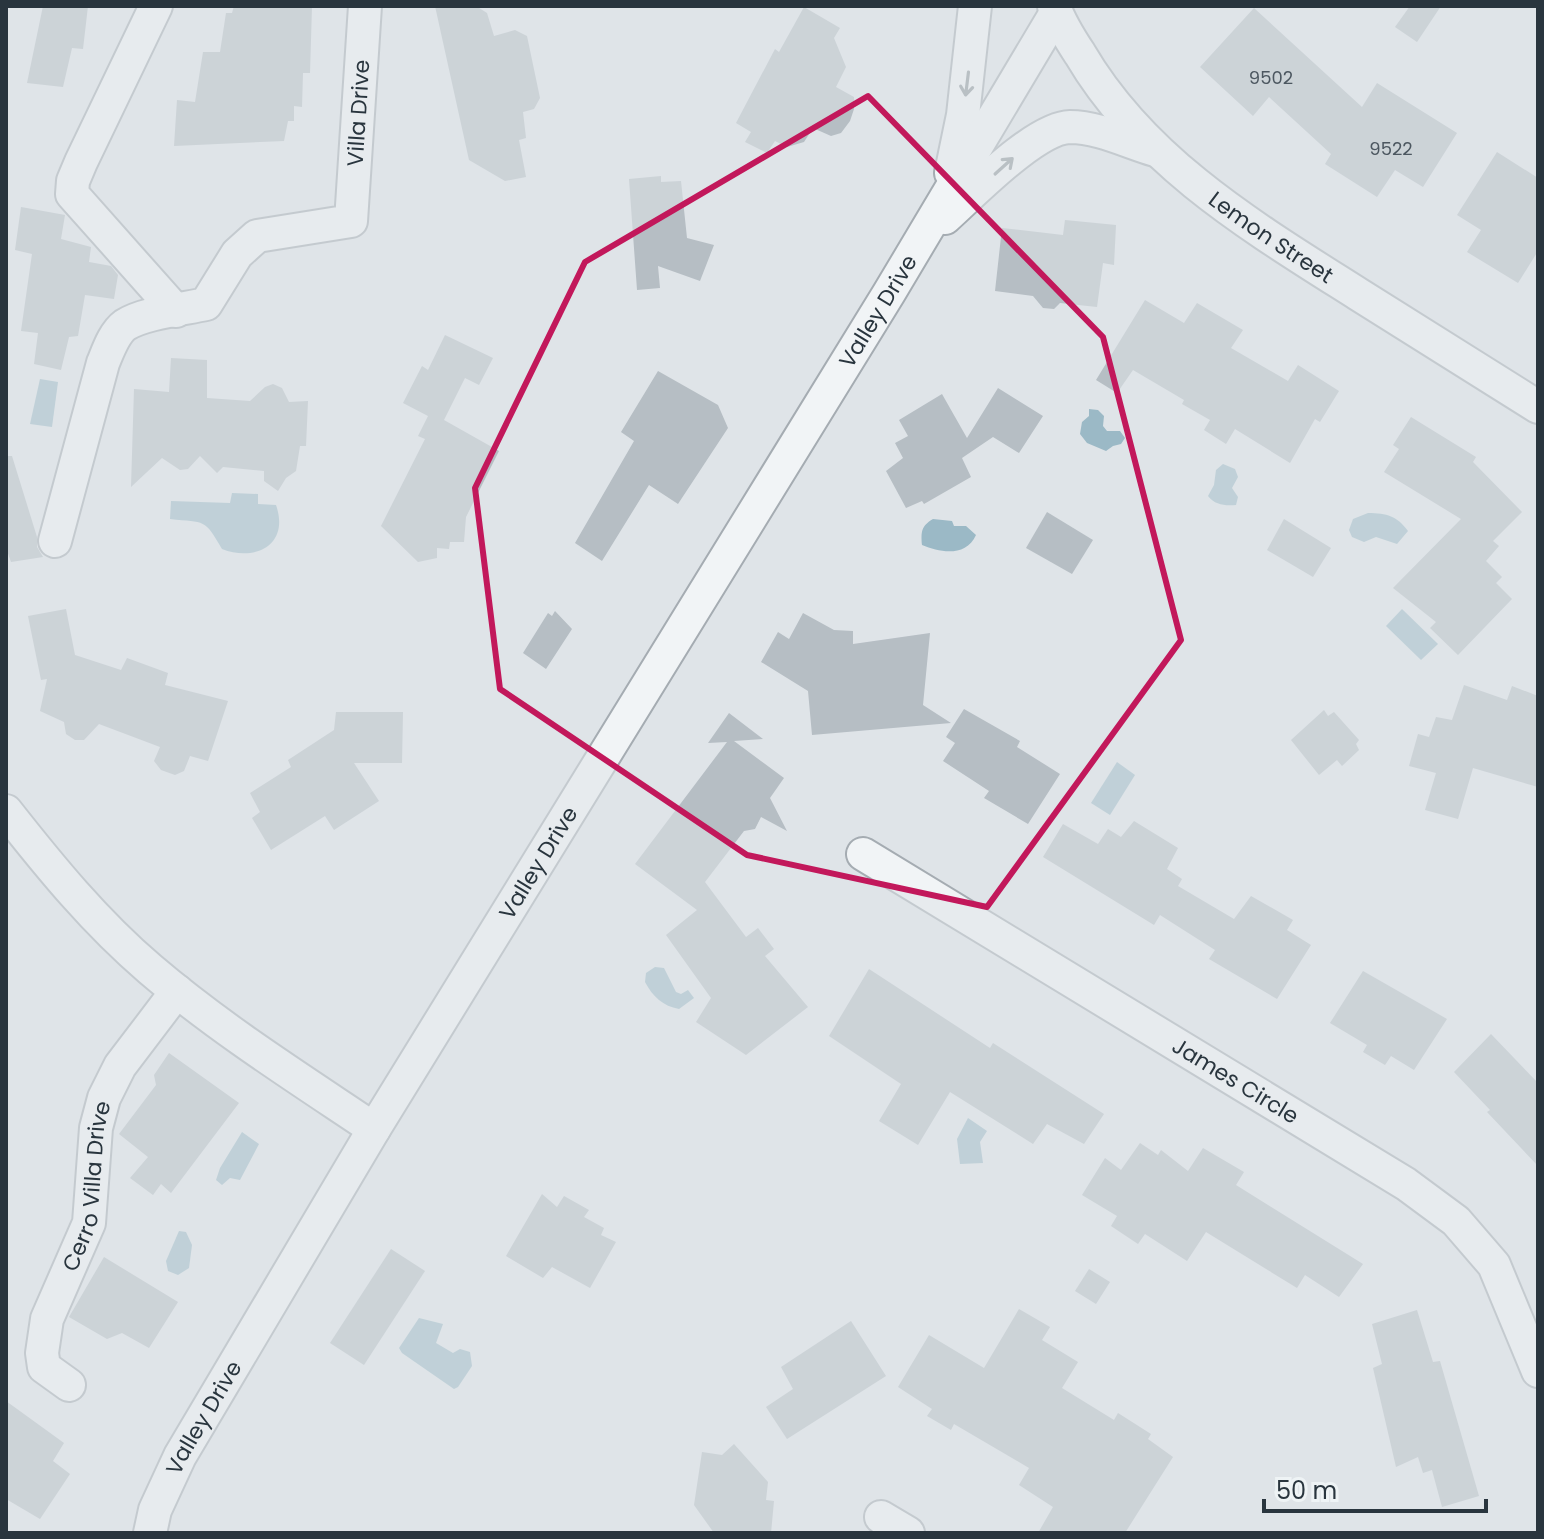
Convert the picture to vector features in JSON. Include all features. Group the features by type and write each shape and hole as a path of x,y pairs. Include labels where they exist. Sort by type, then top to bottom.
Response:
{"street":[{"path":"55,541 91,402 114,340 124,326 176,311 72,194 73,181 81,162 156,6"},
{"name":"Villa Drive","path":"176,311 206,304 237,254 257,236 351,221 365,6"},
{"name":"Valley Drive","path":"945,201 963,115 975,6"},
{"name":"Valley Drive","path":"150,1533 155,1510 180,1456 374,1129 924,236 1055,9"},
{"name":"Lemon Street","path":"1055,9 1104,91 1156,150 1209,195 1538,407"},
{"path":"924,236 1029,143 1049,132 1069,127 1095,131 1156,150"},
{"path":"6,811 82,904 147,967 374,1129"},
{"name":"James Circle","path":"863,854 1392,1175 1456,1221 1494,1265 1538,1371"},
{"name":"Cerro Villa Drive","path":"69,1385 44,1367 43,1332 89,1223 96,1128 104,1098 120,1066 177,991"}],"highlighted area":[{"path":"868,96 1103,337 1181,640 987,907 747,855 500,689 475,488 585,262"}],"water":[{"path":"40,379 58,382 52,427 30,424"},
{"path":"1089,409 1098,410 1104,416 1103,426 1107,431 1120,431 1125,438 1121,444 1106,451 1087,443 1080,434"},
{"path":"1223,464 1235,469 1238,477 1232,488 1238,497 1236,505 1220,504 1208,496 1214,485 1216,470"},
{"path":"232,493 258,494 258,504 276,505 278,531 267,547 246,553 222,549 203,524 170,519 171,501 230,503"},
{"path":"1368,513 1391,516 1408,531 1397,544 1376,537 1364,542 1352,537 1349,530 1353,519"},
{"path":"933,519 952,521 954,526 966,526 976,535 960,550 937,550 922,545 923,530"},
{"path":"1402,609 1438,644 1421,660 1386,626"},
{"path":"1117,762 1135,775 1110,815 1091,803"},
{"path":"655,967 664,968 676,992 681,994 688,990 694,998 679,1009 659,1000 645,982 646,973"},
{"path":"968,1118 987,1131 980,1142 983,1163 960,1164 957,1139"},
{"path":"242,1132 259,1144 240,1180 230,1178 222,1185 216,1180 220,1168"},
{"path":"179,1231 186,1232 192,1245 189,1268 178,1275 168,1271 166,1261"},
{"path":"419,1318 443,1324 436,1343 453,1353 460,1349 470,1352 472,1366 458,1387 454,1389 399,1348"}],"building":[{"path":"43,6 88,6 83,49 72,48 63,87 27,83"},
{"path":"234,6 312,6 310,73 303,73 302,107 294,106 294,121 288,121 284,141 174,146 177,100 195,102 203,52 220,52 226,13 232,13"},
{"path":"435,6 476,6 487,13 494,36 515,30 527,36 540,98 534,109 523,112 526,138 519,140 526,177 505,181 469,160"},
{"path":"1410,6 1441,6 1417,42 1395,27"},
{"path":"804,7 840,28 834,38 846,67 836,87 854,97 854,109 841,133 831,136 813,128 804,142 787,147 775,141 767,153 745,142 751,132 736,123 775,49 779,52"},
{"path":"1254,8 1362,107 1377,83 1457,133 1423,187 1395,170 1377,197 1325,164 1331,154 1269,97 1253,116 1200,67"},
{"path":"1497,152 1538,178 1538,251 1518,283 1467,252 1481,230 1457,215"},
{"path":"661,176 661,182 681,181 687,238 714,245 700,281 658,266 660,288 637,290 629,179"},
{"path":"21,207 65,215 61,239 91,247 89,262 111,266 118,275 114,299 85,295 78,336 69,337 61,370 34,364 38,333 21,331 32,254 15,250"},
{"path":"1065,220 1116,225 1114,265 1103,263 1097,307 1060,303 1054,309 1043,308 1033,296 995,291 1002,228 1063,235"},
{"path":"1145,300 1184,323 1197,303 1243,330 1231,348 1288,381 1298,365 1339,391 1320,422 1315,419 1290,463 1235,429 1226,444 1204,430 1210,420 1182,404 1184,400 1133,370 1117,393 1096,380"},
{"path":"445,335 493,358 479,385 465,378 444,420 499,451 466,517 464,542 450,542 449,549 437,548 437,558 418,562 381,526 425,439 418,436 428,416 403,403 422,366 428,370"},
{"path":"171,358 207,360 207,398 250,401 273,384 282,388 289,402 308,401 306,446 300,446 296,471 286,478 278,491 264,481 264,471 223,467 217,473 200,456 188,469 180,470 162,458 131,487 134,389 169,392"},
{"path":"658,371 718,405 728,428 678,504 649,485 602,561 575,543 634,441 621,432"},
{"path":"998,388 1043,416 1019,453 993,437 962,458 971,477 924,504 922,501 906,508 886,471 903,458 895,443 908,436 899,420 942,394 967,438"},
{"path":"1411,417 1476,457 1473,462 1522,512 1493,541 1499,546 1486,561 1502,577 1496,583 1512,599 1458,655 1430,628 1436,622 1393,588 1461,519 1384,472 1399,449 1393,445"},
{"path":"6,456 12,456 37,537 37,547 43,557 11,562 6,548"},
{"path":"1047,512 1093,540 1072,574 1026,548"},
{"path":"1284,519 1331,548 1313,577 1267,550"},
{"path":"66,609 75,655 121,670 127,658 168,673 165,685 228,701 208,761 190,756 184,771 175,775 161,770 154,761 160,747 99,724 84,740 75,740 66,734 64,722 40,711 47,679 41,680 28,616"},
{"path":"555,611 572,629 546,669 523,653 548,613 552,616"},
{"path":"803,613 834,630 853,631 853,644 930,633 923,705 951,723 812,735 808,691 761,662 778,632 789,639"},
{"path":"1464,685 1507,700 1512,686 1538,696 1538,787 1473,768 1458,819 1425,810 1436,773 1409,766 1418,734 1429,737 1436,717 1452,720"},
{"path":"964,709 1020,741 1017,747 1060,774 1028,824 984,798 989,791 943,761 955,743 946,737"},
{"path":"1324,710 1328,716 1334,712 1359,740 1356,744 1359,750 1342,766 1337,760 1319,775 1291,740"},
{"path":"336,712 403,712 402,763 354,763 379,801 334,830 325,816 271,850 252,818 260,812 250,793 291,767 288,760 334,730"},
{"path":"729,713 763,739 734,741 784,778 770,798 787,831 761,817 755,829 744,831 705,882 746,937 758,928 774,949 765,956 808,1007 746,1055 696,1022 711,998 666,935 697,910 635,864 727,742 708,743"},
{"path":"1134,821 1178,848 1167,869 1182,879 1178,886 1234,919 1251,896 1293,920 1287,930 1311,945 1277,999 1209,959 1215,950 1160,915 1154,925 1043,857 1063,824 1098,844 1108,829 1121,837"},
{"path":"869,969 990,1048 993,1043 1104,1114 1084,1144 1047,1124 1033,1144 950,1092 918,1145 879,1121 901,1084 829,1036"},
{"path":"1363,971 1447,1019 1414,1070 1391,1056 1385,1065 1363,1052 1367,1045 1330,1023"},
{"path":"1491,1034 1538,1083 1538,1166 1454,1072"},
{"path":"169,1053 239,1103 171,1193 161,1184 153,1195 130,1178 148,1157 119,1134 156,1085 154,1075"},
{"path":"1140,1143 1158,1155 1161,1150 1188,1171 1203,1148 1244,1172 1236,1185 1363,1264 1339,1297 1305,1275 1297,1288 1206,1232 1187,1261 1145,1234 1138,1244 1111,1226 1117,1216 1082,1195 1105,1158 1121,1170"},
{"path":"542,1194 557,1207 564,1196 589,1210 584,1217 604,1228 601,1235 616,1242 590,1288 552,1267 543,1278 506,1256"},
{"path":"391,1249 425,1271 364,1365 330,1343"},
{"path":"104,1257 178,1302 149,1348 122,1333 107,1339 69,1317"},
{"path":"1089,1269 1110,1282 1096,1304 1075,1291"},
{"path":"1019,1309 1050,1327 1042,1340 1078,1362 1062,1388 1114,1420 1118,1413 1151,1434 1148,1439 1173,1457 1125,1533 1038,1533 1053,1507 1019,1485 1029,1468 954,1424 951,1430 927,1416 932,1409 898,1387 929,1335 984,1368"},
{"path":"1417,1310 1433,1362 1440,1361 1479,1496 1442,1507 1432,1470 1423,1473 1418,1457 1396,1467 1373,1368 1382,1364 1372,1324"},
{"path":"851,1321 886,1376 787,1439 766,1407 793,1389 781,1367"},
{"path":"6,1401 64,1443 53,1461 70,1474 40,1519 6,1499"},
{"path":"734,1444 768,1482 766,1500 774,1501 771,1533 714,1533 694,1505 702,1452 722,1455"}]}
